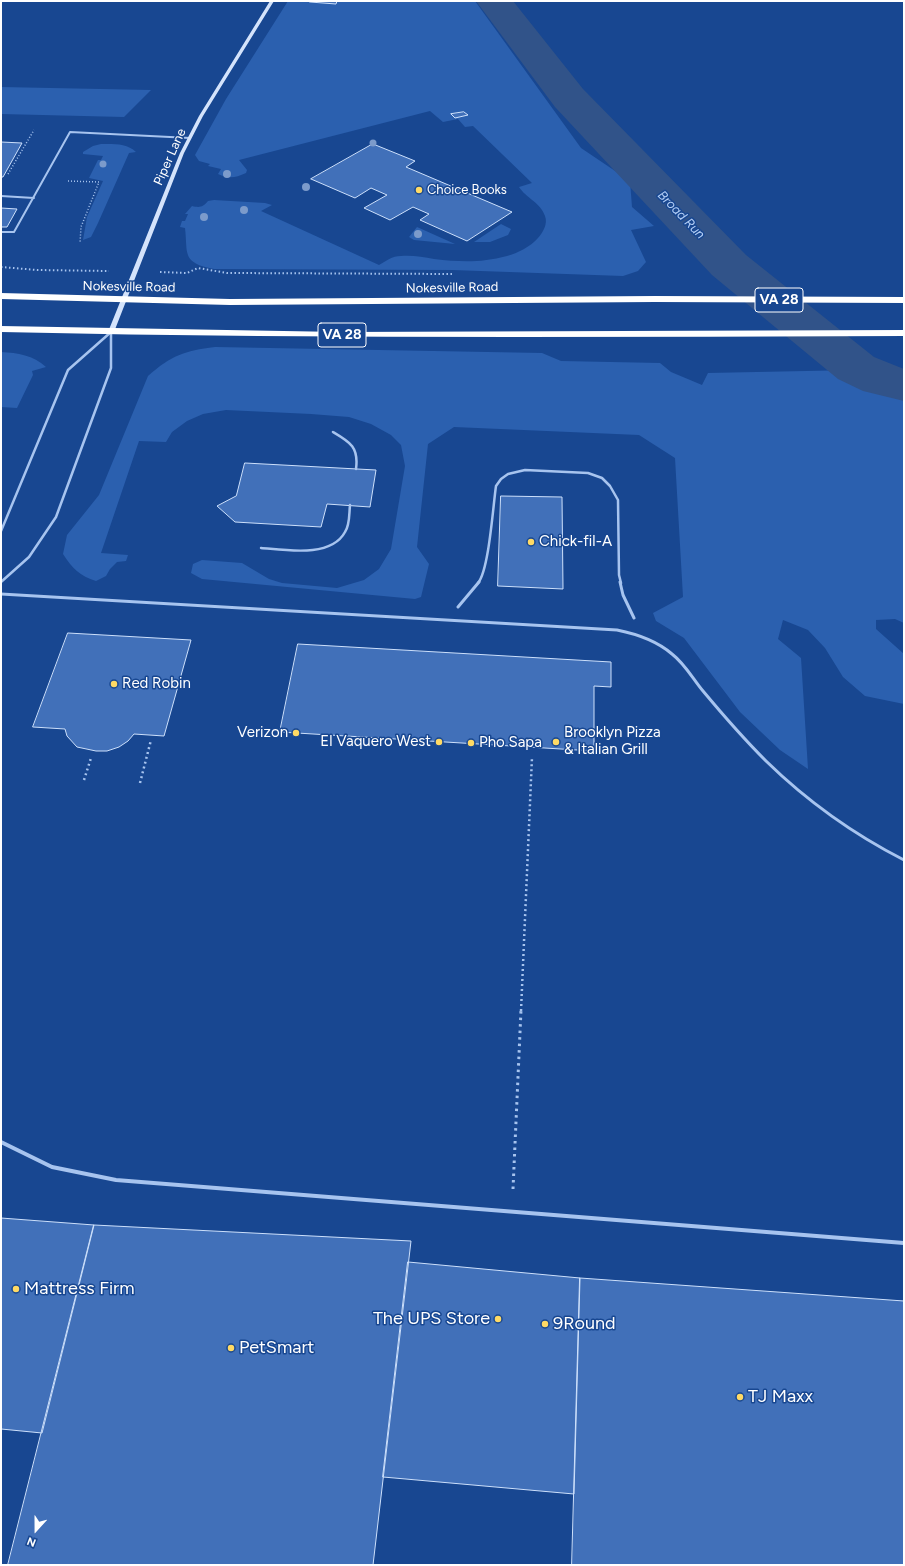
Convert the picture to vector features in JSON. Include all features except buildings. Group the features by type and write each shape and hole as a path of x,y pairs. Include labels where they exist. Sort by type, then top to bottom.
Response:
{"highway":[{"name":"Nokesville Road","path":"1,296 124,300 327,302 904,300"},
{"name":"VA 28","path":"1,329 110,332 427,335 904,332"}],"street":[{"name":"Piper Lane","path":"110,332 190,138 205,109 272,1"}],"lane":[{"path":"1,232 14,232 70,132 190,138"},
{"path":"1,196 34,198"},
{"path":"1,531 68,370 110,332"},
{"path":"1,582 29,557 56,517 111,368 110,332"},
{"path":"333,432 352,444 358,459 356,469"},
{"path":"458,607 481,580 486,560 496,486 500,479 516,471 525,470 588,473 602,478 610,486 618,500 619,574 623,595 634,618"},
{"path":"261,548 315,550 334,546 346,532 350,505"},
{"path":"1,594 617,630 634,633 660,645 678,660 706,695 765,760 791,785 859,834 904,860"},
{"path":"1,1142 52,1167 116,1180 904,1243"}],"path":[{"path":"6,177 34,130"},
{"path":"80,243 81,227 99,182 87,182"},
{"path":"1,267 79,271"},
{"path":"140,783 150,740"},
{"path":"512,1212 532,757"},
{"path":"84,780 91,758"}],"shaded area":[{"path":"288,1 475,1 581,148 630,181 632,207 654,226 631,230 646,262 638,271 623,276 452,270 214,269 196,264 188,256 185,228 180,227 182,221 185,221 188,214 185,214 192,206 197,207 205,205 208,201 214,200 265,203 272,205 261,211 379,265 398,256 418,256 434,259 479,261 507,256 528,247 538,238 544,228 546,219 543,211 519,187 532,183 473,126 465,127 458,119 443,122 430,111 239,160 247,170 246,173 235,177 225,177 218,174 221,169 208,166 210,164 199,161 195,155 226,99"},
{"path":"1,87 151,90 124,117 1,114"},
{"path":"101,144 115,144 124,146 136,152 129,153 91,237 83,240 87,217 103,181 89,178 98,160 101,160 103,156 83,154 83,152 93,146"},
{"path":"501,224 511,229 508,235 490,242 474,242"},
{"path":"417,227 455,244 414,240 409,237"},
{"path":"215,347 542,353 561,361 660,363 671,372 702,385 708,373 904,369 904,623 895,619 876,620 876,629 904,654 904,704 865,696 843,677 825,648 808,630 783,620 778,639 801,658 808,769 780,750 740,712 684,638 656,621 653,613 683,597 675,458 639,435 454,427 428,444 417,547 429,564 421,597 415,599 202,579 191,573 193,564 202,560 242,563 269,579 282,583 337,588 364,580 379,569 391,549 405,466 401,445 391,435 371,424 349,417 226,410 203,414 187,421 172,432 166,442 139,441 101,553 128,555 126,561 117,562 106,576 96,581 85,577 73,567 63,554 67,535 99,495 148,376 164,363 179,355 195,350"},
{"path":"1,352 31,357 46,367 32,371 33,375 17,408 1,407"}],"waterway":[{"name":"Broad Run","path":"494,1 569,98 729,265 856,368 882,380 904,385"}],"place":[{"name":"Choice Books","path":"419,190"},
{"name":"Chick-fil-A","path":"531,542"},
{"name":"Red Robin","path":"114,684"},
{"name":"Verizon","path":"296,733"},
{"name":"El Vaquero West","path":"439,742"},
{"name":"Brooklyn Pizza & Italian Grill","path":"556,742"},
{"name":"Pho Sapa","path":"471,743"},
{"name":"Mattress Firm","path":"16,1289"},
{"name":"The UPS Store","path":"498,1319"},
{"name":"9Round","path":"545,1324"},
{"name":"PetSmart","path":"231,1348"},
{"name":"TJ Maxx","path":"740,1397"}]}
